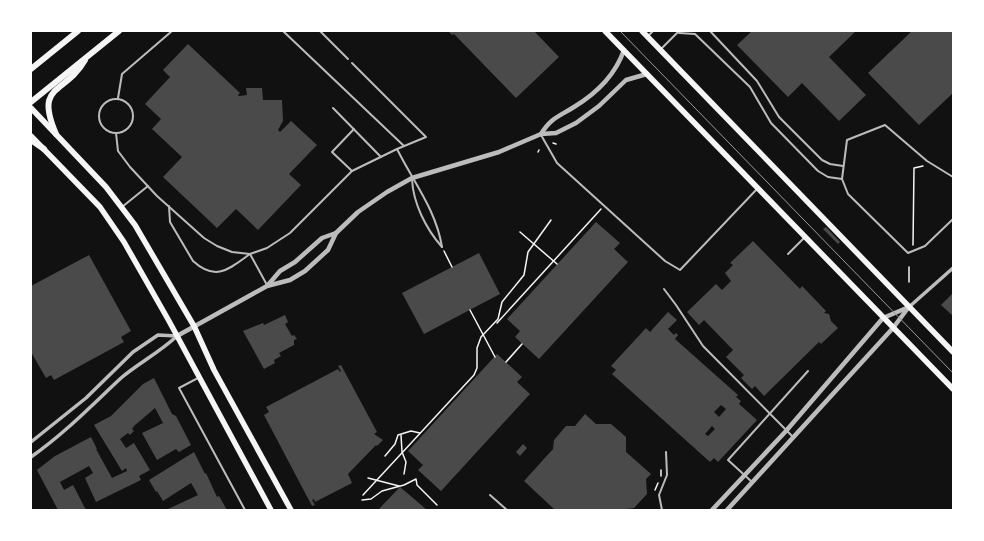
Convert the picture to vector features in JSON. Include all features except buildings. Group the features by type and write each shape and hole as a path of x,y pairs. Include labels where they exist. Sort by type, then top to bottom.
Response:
{"highway":[{"path":"31,69 78,31"},
{"path":"31,102 119,31"},
{"path":"56,134 47,110 48,100 56,90 79,71 89,55"},
{"path":"31,63 42,60"},
{"path":"31,140 44,149"}],"main road":[{"path":"605,31 953,389"},
{"path":"642,31 953,352"},
{"path":"31,108 106,187 122,207 148,245 194,326 214,370 291,510"},
{"path":"31,136 100,207 124,242 177,336 198,378 271,510"}],"street":[{"path":"541,134 549,122 582,102 608,80 615,71 624,50"},
{"path":"31,457 66,431 122,378 177,336 267,286 290,280 316,263 328,250 336,233 358,212 374,200 412,178 499,152 541,134 556,134 576,123 599,106 626,80 647,74"},
{"path":"267,286 280,271 295,262 322,238 336,233"},
{"path":"727,510 893,328 909,306 953,268"},
{"path":"712,510 744,474 786,431 883,318 909,306"},
{"path":"31,442 86,398 133,352 158,335 177,336"}],"lane":[{"path":"118,98 122,74 172,31"},
{"path":"284,31 404,146"},
{"path":"320,31 348,59"},
{"path":"647,36 653,31"},
{"path":"710,31 757,81 782,120 822,160 830,164 843,166"},
{"path":"660,50 679,32 695,34 750,87 771,123 818,172 828,177 842,179"},
{"path":"169,206 170,222 193,261 204,269 220,273 250,254 267,248 290,233 352,171 397,149 426,137 352,63"},
{"path":"118,98 125,101 130,106 133,113 132,121 128,128 116,133 104,129 98,117 102,105 106,101 118,98"},
{"path":"334,108 381,157"},
{"path":"953,177 928,161 884,125 848,140 842,179 848,194 908,253 925,246 953,219"},
{"path":"352,171 332,152 354,130"},
{"path":"116,133 118,151 148,186 204,238 217,246 232,252 250,254"},
{"path":"541,134 556,164 665,261 680,270 757,188"},
{"path":"397,149 412,178 421,189 439,231 442,248"},
{"path":"412,178 413,193 431,234 442,248"},
{"path":"122,207 148,186"},
{"path":"788,254 805,237"},
{"path":"250,254 267,286"},
{"path":"664,288 703,346 793,437"},
{"path":"752,482 728,460 808,371"},
{"path":"198,378 179,388 245,510"},
{"path":"662,510 659,495 668,475 666,452"},
{"path":"490,495 507,510"}],"path":[{"path":"912,247 914,168 923,166"},
{"path":"363,495 474,375 478,360 478,342 486,331 494,325 554,262 604,206"},
{"path":"494,325 498,319 502,302 524,275 528,252 551,220"},
{"path":"520,232 557,264"},
{"path":"442,248 452,267"},
{"path":"909,267 909,282"},
{"path":"470,310 494,357"},
{"path":"506,362 522,344"},
{"path":"385,456 395,444 398,435 411,431 420,433"},
{"path":"401,434 402,452 406,462 404,474"},
{"path":"655,490 661,470"},
{"path":"368,478 375,482 388,482 399,486"},
{"path":"362,500 371,499 382,491 404,485 416,479 417,485 437,505"}],"tram line":[{"path":"620,31 953,373"}]}
